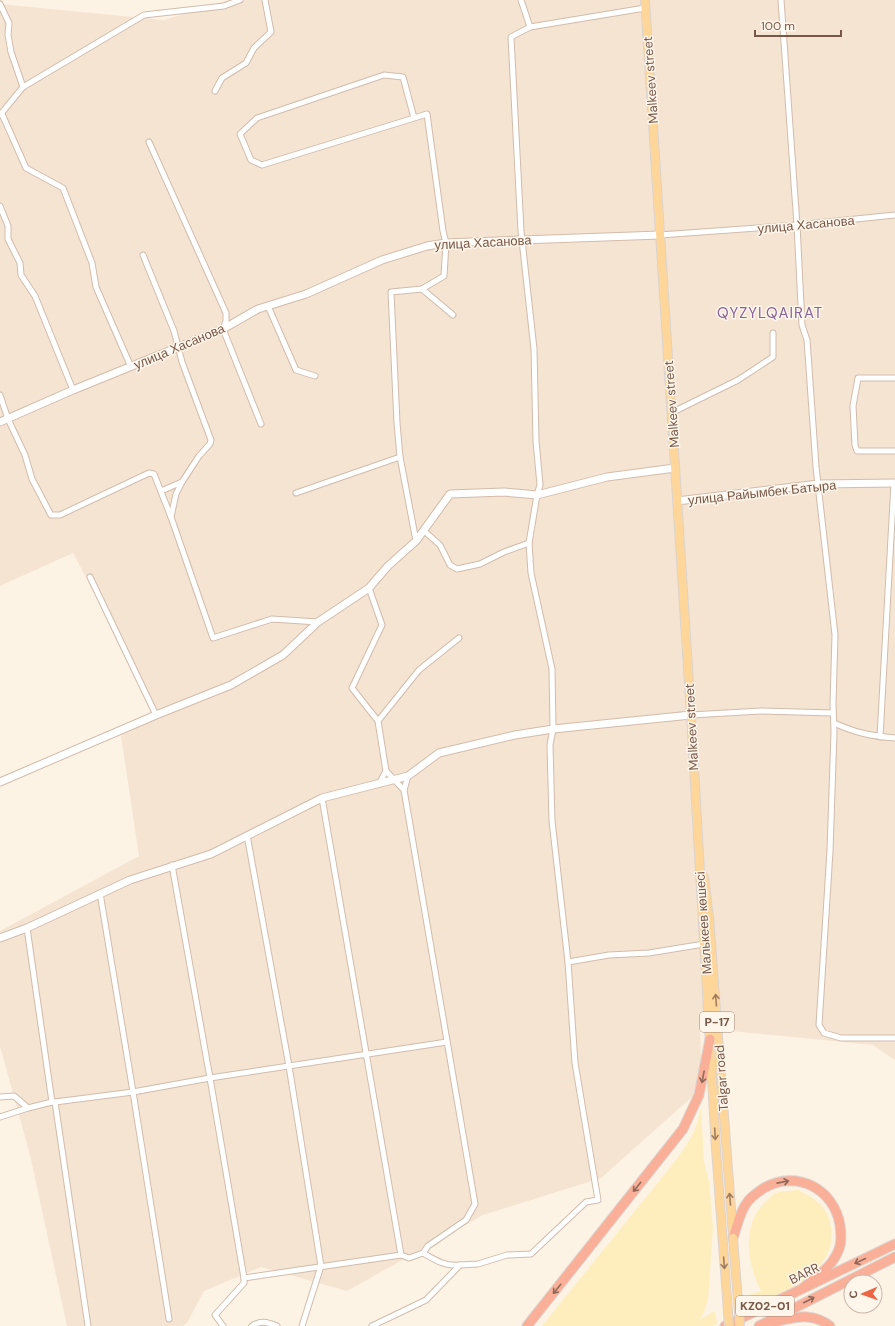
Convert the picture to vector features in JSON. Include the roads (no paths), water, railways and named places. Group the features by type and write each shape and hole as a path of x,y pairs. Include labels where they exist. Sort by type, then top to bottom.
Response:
{"highway":[{"path":"527,1326 683,1129 699,1095 710,1039"},
{"path":"734,1238 741,1213 746,1203 757,1193 770,1185 786,1180 801,1182 814,1187 824,1194 833,1205 838,1216 841,1233 840,1248 833,1262 804,1287"},
{"name":"BARR","path":"725,1326 895,1244"},
{"name":"BARR","path":"760,1325 895,1257"},
{"path":"760,1325 805,1316 816,1318 830,1326"}],"main road":[{"name":"Malkeev street","path":"645,4 696,807"},
{"name":"Малькеев көшесі","path":"696,807 710,1039"},
{"name":"Talgar road","path":"696,807 709,918 740,1326"},
{"name":"Talgar road","path":"710,1039 716,1149 729,1326"}],"street":[{"path":"131,367 96,287 92,263 63,188 26,168 1,114 23,87 144,15 224,6 240,0"},
{"path":"215,91 222,78 246,63 254,48 271,32 265,0"},
{"path":"521,0 530,27"},
{"path":"781,0 797,226 802,325 807,340 816,467 835,635 830,851 819,1025 824,1033 841,1038 895,1038"},
{"path":"0,4 9,24 8,36 11,52 23,87"},
{"path":"423,1253 436,1261 452,1266 478,1264 507,1255 531,1254 586,1202 598,1200 575,1064 568,962 552,822 550,745 553,729 552,669 531,573 529,543 536,495 540,484 536,440 534,349 522,240 511,37 530,27 645,4"},
{"path":"414,118 403,77 384,75 257,118 240,134 251,160 262,166 427,114 443,231 446,243 444,276 422,289 391,292 400,457 416,541"},
{"path":"149,142 226,313 226,321 223,329 261,424"},
{"path":"0,206 8,226 8,239 20,263 21,275 35,296 73,390"},
{"name":"улица Хасанова","path":"0,422 73,390 223,329 258,309 306,294 382,260 427,246 446,243 660,235 797,226 895,215"},
{"path":"142,255 174,331 182,362 212,440 199,456 182,482 176,494 171,517"},
{"path":"422,289 453,315"},
{"path":"268,306 296,370 315,376"},
{"path":"671,413 738,380 774,357 773,333"},
{"path":"895,378 858,378 853,406 855,446 857,451 895,451"},
{"path":"0,396 8,419 25,455 32,479 51,515 60,515 149,473 154,474 171,517 212,638 272,619 318,622"},
{"path":"296,493 400,457"},
{"path":"0,782 156,715 231,685 283,655 318,622 369,588 388,566 416,541 450,494 504,492 536,495 607,477 675,468"},
{"path":"161,491 182,482"},
{"path":"880,737 895,483"},
{"name":"улица Райымбек Батыра","path":"677,501 819,484 895,483"},
{"path":"423,530 440,545 450,565 457,569 480,564 504,552 529,543"},
{"path":"90,577 156,715"},
{"path":"369,588 382,625 352,688 378,721 386,772 404,790"},
{"path":"378,721 419,670 459,638"},
{"path":"0,938 27,928 130,880 211,854 322,798 394,781 408,776 439,753 515,735 553,729 691,715 761,710 833,713"},
{"path":"834,723 853,732 895,738"},
{"path":"379,784 386,772"},
{"path":"244,1278 401,1255 409,1258 423,1253 428,1246 466,1220 475,1204 404,790 408,776"},
{"path":"322,798 401,1255"},
{"path":"247,835 289,1066 321,1266 302,1326"},
{"path":"172,866 244,1278 244,1283 215,1315 223,1326"},
{"path":"100,893 169,1319"},
{"path":"27,928 88,1326"},
{"path":"568,962 609,954 649,953 704,944"},
{"path":"0,1117 53,1102 133,1092 366,1053 447,1042"},
{"path":"0,1097 14,1096 28,1108"},
{"path":"372,1326 426,1300 460,1266"},
{"path":"252,1326 258,1322 277,1326"}],"district":[{"name":"QYZYLQAIRAT","path":"770,313"}]}
